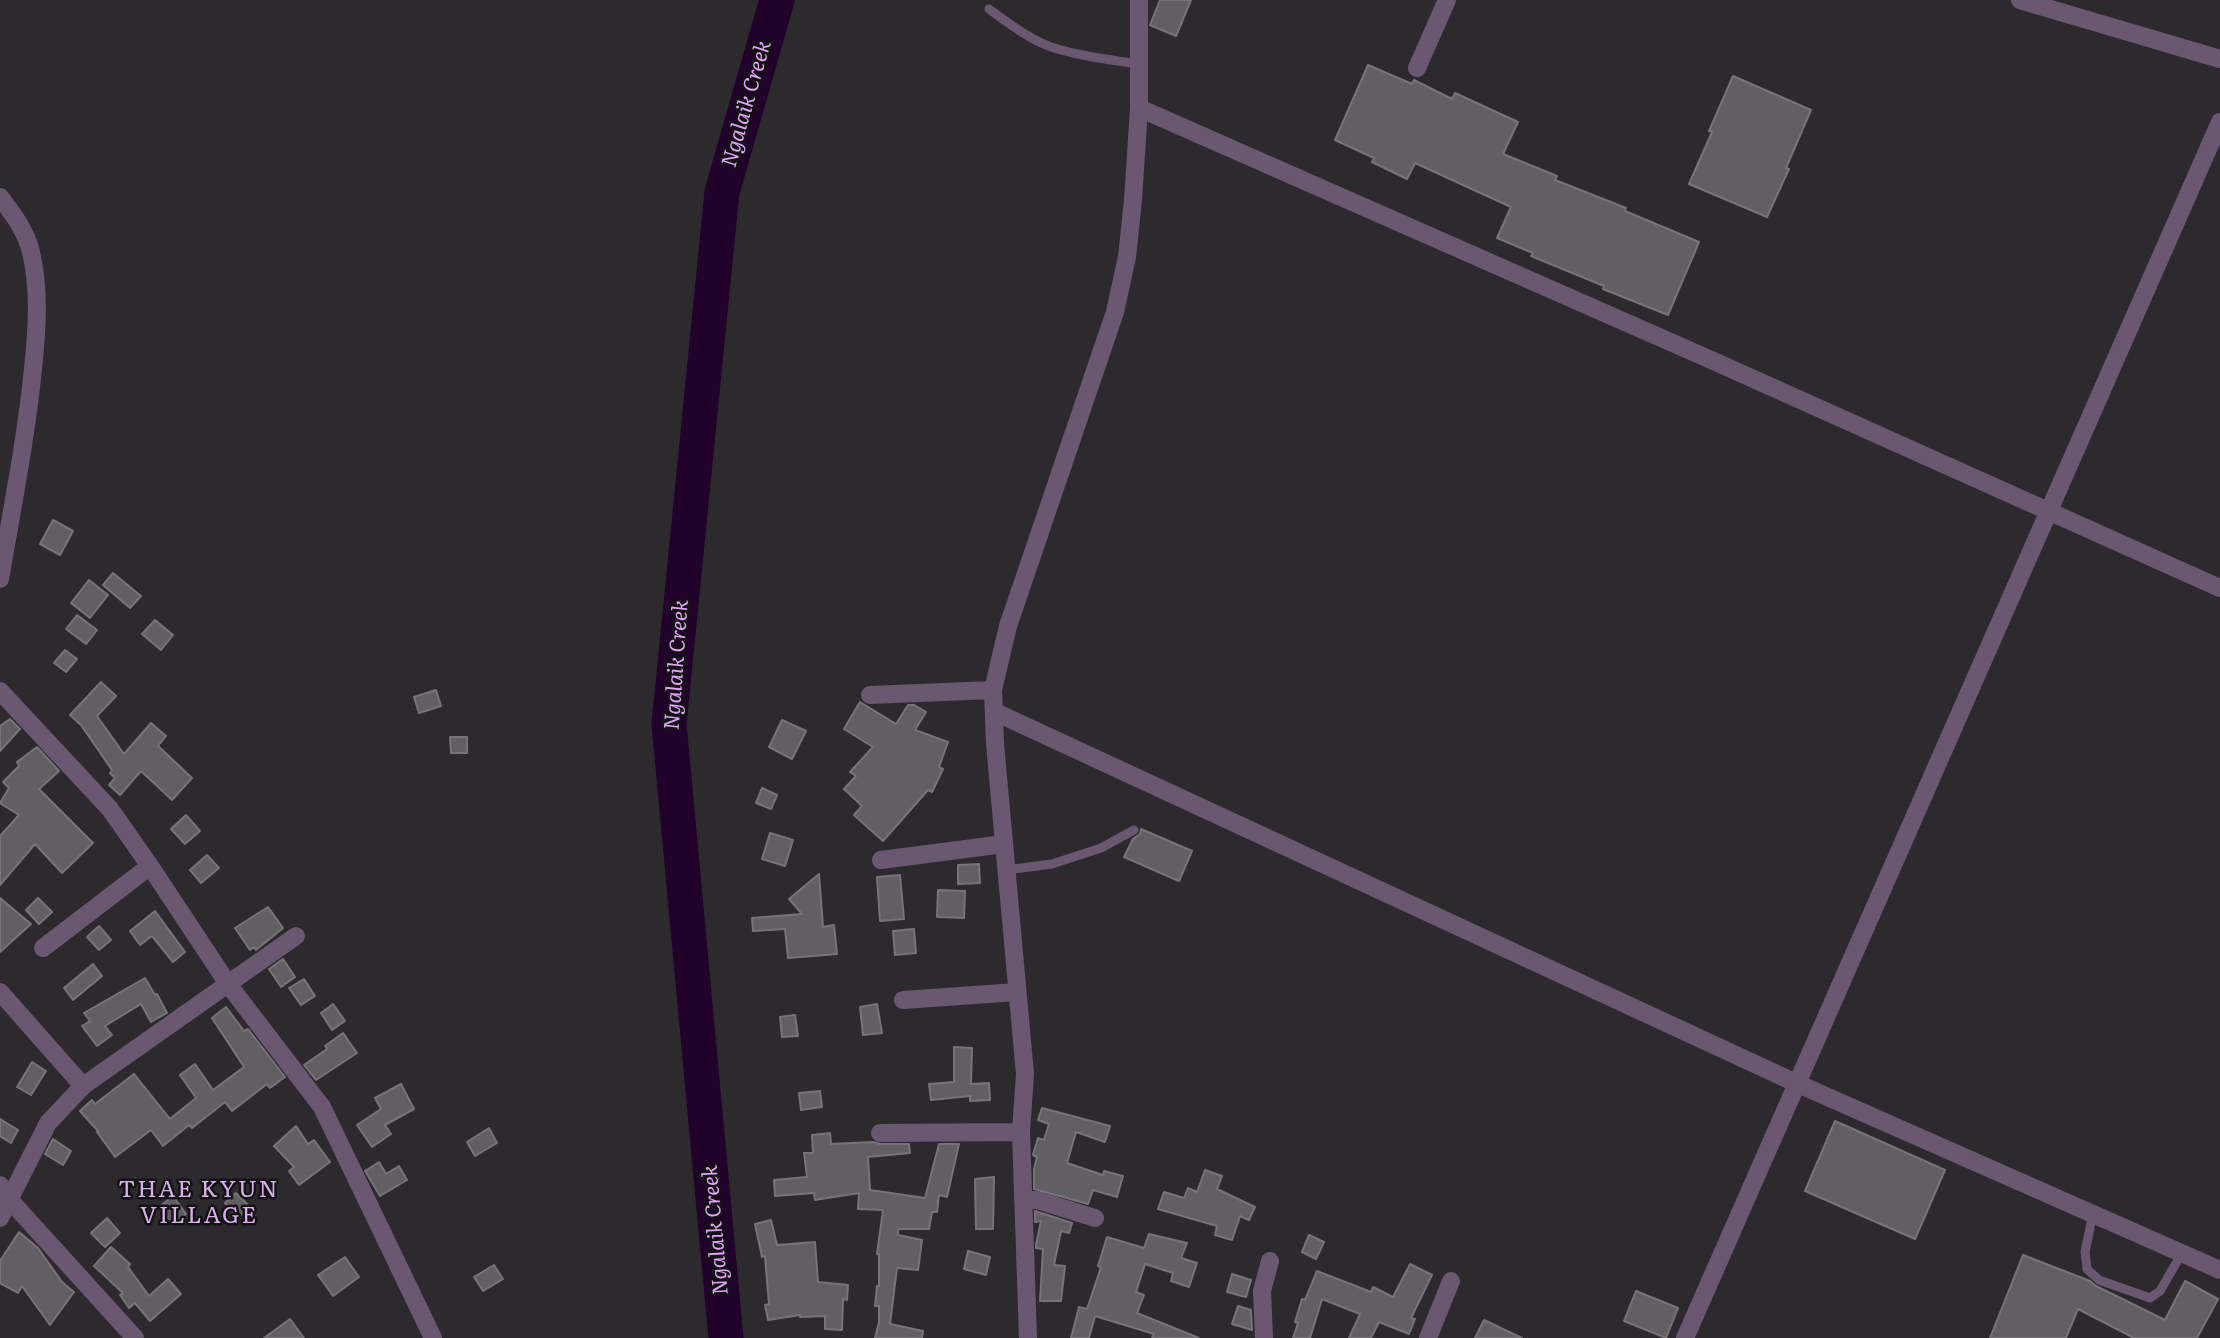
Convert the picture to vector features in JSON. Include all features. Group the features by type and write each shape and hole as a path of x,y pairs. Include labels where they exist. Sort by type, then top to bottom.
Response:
{"street":[{"path":"1028,1338 1021,1132 1025,1074 1003,844 993,690 1008,626 1115,312 1127,257 1139,108 1139,0"},
{"path":"1417,68 1447,0"},
{"path":"2020,0 2045,4 2220,59"},
{"path":"1139,108 2220,588"},
{"path":"1685,1338 2220,121"},
{"path":"0,197 22,229 31,251 36,280 37,330 27,419 0,573"},
{"path":"870,695 993,690"},
{"path":"0,691 110,809 228,984 322,1107 433,1338"},
{"path":"995,712 1796,1083 2220,1270"},
{"path":"881,860 1003,844"},
{"path":"43,948 150,866"},
{"path":"0,1218 4,1191 48,1123 83,1086 296,936"},
{"path":"0,992 83,1086"},
{"path":"903,1000 1017,992"},
{"path":"880,1133 1021,1132"},
{"path":"4,1191 135,1338"},
{"path":"1023,1200 1046,1203 1095,1218"},
{"path":"1264,1338 1262,1291 1270,1261"},
{"path":"1428,1338 1451,1281"}],"lane":[{"path":"989,9 1049,46 1083,55 1139,64"},
{"path":"1006,870 1052,864 1101,848 1134,830"},
{"path":"2093,1213 2085,1252 2087,1269 2099,1280 2143,1297 2155,1296 2182,1253"}],"building":[{"path":"1160,0 1191,0 1176,36 1150,25"},
{"path":"1368,65 1412,84 1414,80 1452,99 1455,93 1518,122 1503,154 1557,176 1555,180 1626,208 1625,211 1699,242 1668,315 1603,289 1604,286 1531,256 1533,253 1497,238 1511,207 1415,163 1407,179 1372,162 1374,158 1335,140"},
{"path":"1733,76 1811,110 1767,217 1689,184"},
{"path":"53,520 73,531 60,555 40,544"},
{"path":"113,573 141,596 130,608 103,585"},
{"path":"89,580 108,595 90,618 71,603"},
{"path":"77,615 97,630 86,644 66,629"},
{"path":"155,620 173,635 161,650 142,634"},
{"path":"65,650 77,659 66,672 54,663"},
{"path":"101,682 116,696 97,716 124,754 151,723 166,736 158,746 192,778 172,800 141,771 120,795 109,785 115,778 110,773 112,770 81,725 70,715"},
{"path":"436,690 441,706 419,713 414,697"},
{"path":"860,702 896,724 908,705 914,705 926,712 915,730 948,742 939,767 943,769 932,792 928,790 883,841 854,815 862,806 844,789 856,776 850,772 873,747 844,729"},
{"path":"10,719 20,729 0,751 0,726"},
{"path":"782,720 806,731 792,759 769,747"},
{"path":"450,737 467,737 467,753 451,753"},
{"path":"37,747 59,771 39,789 93,843 62,873 35,844 0,885 0,836 19,815 0,803 9,788 3,782 19,766 17,762"},
{"path":"762,788 777,795 771,809 756,803"},
{"path":"186,815 200,831 185,844 171,829"},
{"path":"1141,829 1192,851 1179,881 1124,857"},
{"path":"770,833 793,840 785,866 762,859"},
{"path":"207,855 219,868 201,883 190,870"},
{"path":"979,864 980,883 958,884 958,865"},
{"path":"819,874 823,927 834,925 837,954 788,958 785,929 753,931 752,918 802,914 789,899"},
{"path":"900,875 904,919 880,921 877,877"},
{"path":"938,890 965,891 964,918 937,917"},
{"path":"0,898 31,924 0,952"},
{"path":"38,898 52,912 39,924 26,910"},
{"path":"268,907 283,928 256,950 254,947 250,950 235,928"},
{"path":"155,911 185,952 173,962 152,936 140,945 130,931"},
{"path":"99,926 111,940 99,950 87,937"},
{"path":"914,929 916,953 895,955 893,931"},
{"path":"283,959 295,977 281,987 269,969"},
{"path":"93,964 102,976 73,1000 64,988"},
{"path":"145,978 167,1013 151,1022 141,1004 105,1026 112,1035 97,1046 82,1026 90,1021 84,1013"},
{"path":"304,979 315,996 301,1005 289,988"},
{"path":"333,1004 345,1021 332,1030 321,1013"},
{"path":"877,1004 882,1033 863,1035 860,1007"},
{"path":"226,1007 244,1031 248,1029 285,1077 270,1088 267,1084 232,1111 225,1102 192,1128 189,1125 163,1146 151,1130 115,1157 98,1131 80,1111 92,1100 95,1104 134,1074 170,1119 196,1098 180,1075 195,1064 213,1090 244,1067 212,1018"},
{"path":"795,1015 798,1036 782,1037 780,1017"},
{"path":"343,1033 357,1053 316,1080 304,1065 327,1049 325,1046"},
{"path":"954,1047 972,1048 971,1084 989,1083 990,1100 970,1101 970,1096 931,1100 929,1084 954,1082"},
{"path":"32,1062 46,1071 31,1095 17,1087"},
{"path":"401,1084 414,1109 385,1125 391,1134 372,1147 357,1125 381,1109 375,1098"},
{"path":"820,1091 822,1107 801,1110 799,1093"},
{"path":"1042,1108 1110,1126 1105,1142 1076,1132 1067,1163 1103,1175 1104,1171 1123,1176 1117,1197 1093,1190 1088,1204 1034,1189 1037,1157 1033,1155 1038,1138 1044,1140 1049,1124 1038,1120"},
{"path":"0,1119 18,1130 11,1143 0,1136"},
{"path":"1835,1121 1945,1170 1915,1239 1805,1191"},
{"path":"296,1126 308,1144 314,1140 330,1162 299,1185 289,1171 294,1167 274,1146"},
{"path":"489,1128 497,1143 475,1156 467,1142"},
{"path":"830,1133 831,1144 909,1144 910,1153 868,1157 870,1190 925,1198 939,1144 959,1144 947,1197 939,1195 937,1212 932,1212 929,1229 898,1229 898,1235 922,1240 918,1270 897,1268 890,1324 923,1331 922,1338 875,1338 879,1322 879,1306 875,1306 879,1286 877,1254 883,1210 858,1209 859,1193 815,1200 814,1193 775,1196 774,1180 807,1177 804,1153 813,1153 812,1135"},
{"path":"53,1139 71,1151 63,1165 45,1154"},
{"path":"379,1162 386,1174 399,1166 407,1180 380,1196 365,1171"},
{"path":"1205,1170 1222,1176 1217,1189 1255,1207 1249,1220 1240,1216 1232,1240 1215,1235 1217,1226 1158,1209 1164,1192 1184,1198 1188,1188 1197,1192"},
{"path":"994,1177 993,1229 976,1229 975,1179"},
{"path":"236,1193 250,1207 238,1217 225,1203"},
{"path":"173,1196 186,1214 172,1225 159,1207"},
{"path":"1035,1211 1072,1223 1069,1233 1061,1231 1054,1265 1065,1266 1061,1301 1040,1301 1043,1249 1036,1248 1041,1221 1035,1222"},
{"path":"107,1218 120,1233 105,1247 91,1233"},
{"path":"771,1220 777,1245 815,1242 818,1282 848,1285 847,1300 843,1299 842,1330 825,1329 825,1316 800,1315 768,1320 765,1305 769,1304 765,1256 762,1257 755,1224"},
{"path":"19,1232 38,1248 62,1282 74,1292 50,1325 22,1286 18,1293 0,1283 0,1261"},
{"path":"1149,1234 1187,1243 1181,1258 1197,1263 1189,1287 1171,1281 1173,1273 1145,1264 1136,1292 1144,1295 1137,1313 1199,1338 1152,1338 1154,1334 1095,1316 1089,1338 1071,1338 1079,1307 1087,1309 1101,1267 1098,1266 1107,1237 1144,1248"},
{"path":"1309,1235 1324,1242 1316,1259 1302,1252"},
{"path":"111,1247 130,1264 128,1267 149,1296 168,1279 181,1294 150,1321 135,1303 129,1308 120,1295 123,1293 94,1266"},
{"path":"968,1251 990,1257 986,1275 964,1269"},
{"path":"2023,1255 2090,1281 2165,1320 2185,1281 2218,1299 2197,1338 2134,1338 2078,1309 2066,1338 1990,1338"},
{"path":"345,1257 359,1277 333,1296 318,1275"},
{"path":"1410,1264 1432,1275 1411,1318 1415,1319 1409,1334 1379,1322 1371,1338 1349,1338 1360,1314 1322,1299 1310,1338 1293,1338 1302,1299 1305,1300 1317,1271 1371,1292 1373,1287 1393,1297"},
{"path":"494,1265 503,1279 483,1291 474,1277"},
{"path":"1232,1274 1251,1280 1246,1297 1227,1292"},
{"path":"1636,1291 1678,1308 1666,1338 1624,1321"},
{"path":"1238,1306 1251,1310 1252,1330 1232,1324"},
{"path":"290,1319 304,1338 264,1338"},
{"path":"1484,1320 1522,1338 1475,1338"}],"waterway":[{"name":"Ngalaik Creek","path":"726,1338 669,724 722,192 777,0"}],"district":[{"name":"THAE KYUN VILLAGE","path":"199,1203"}]}
